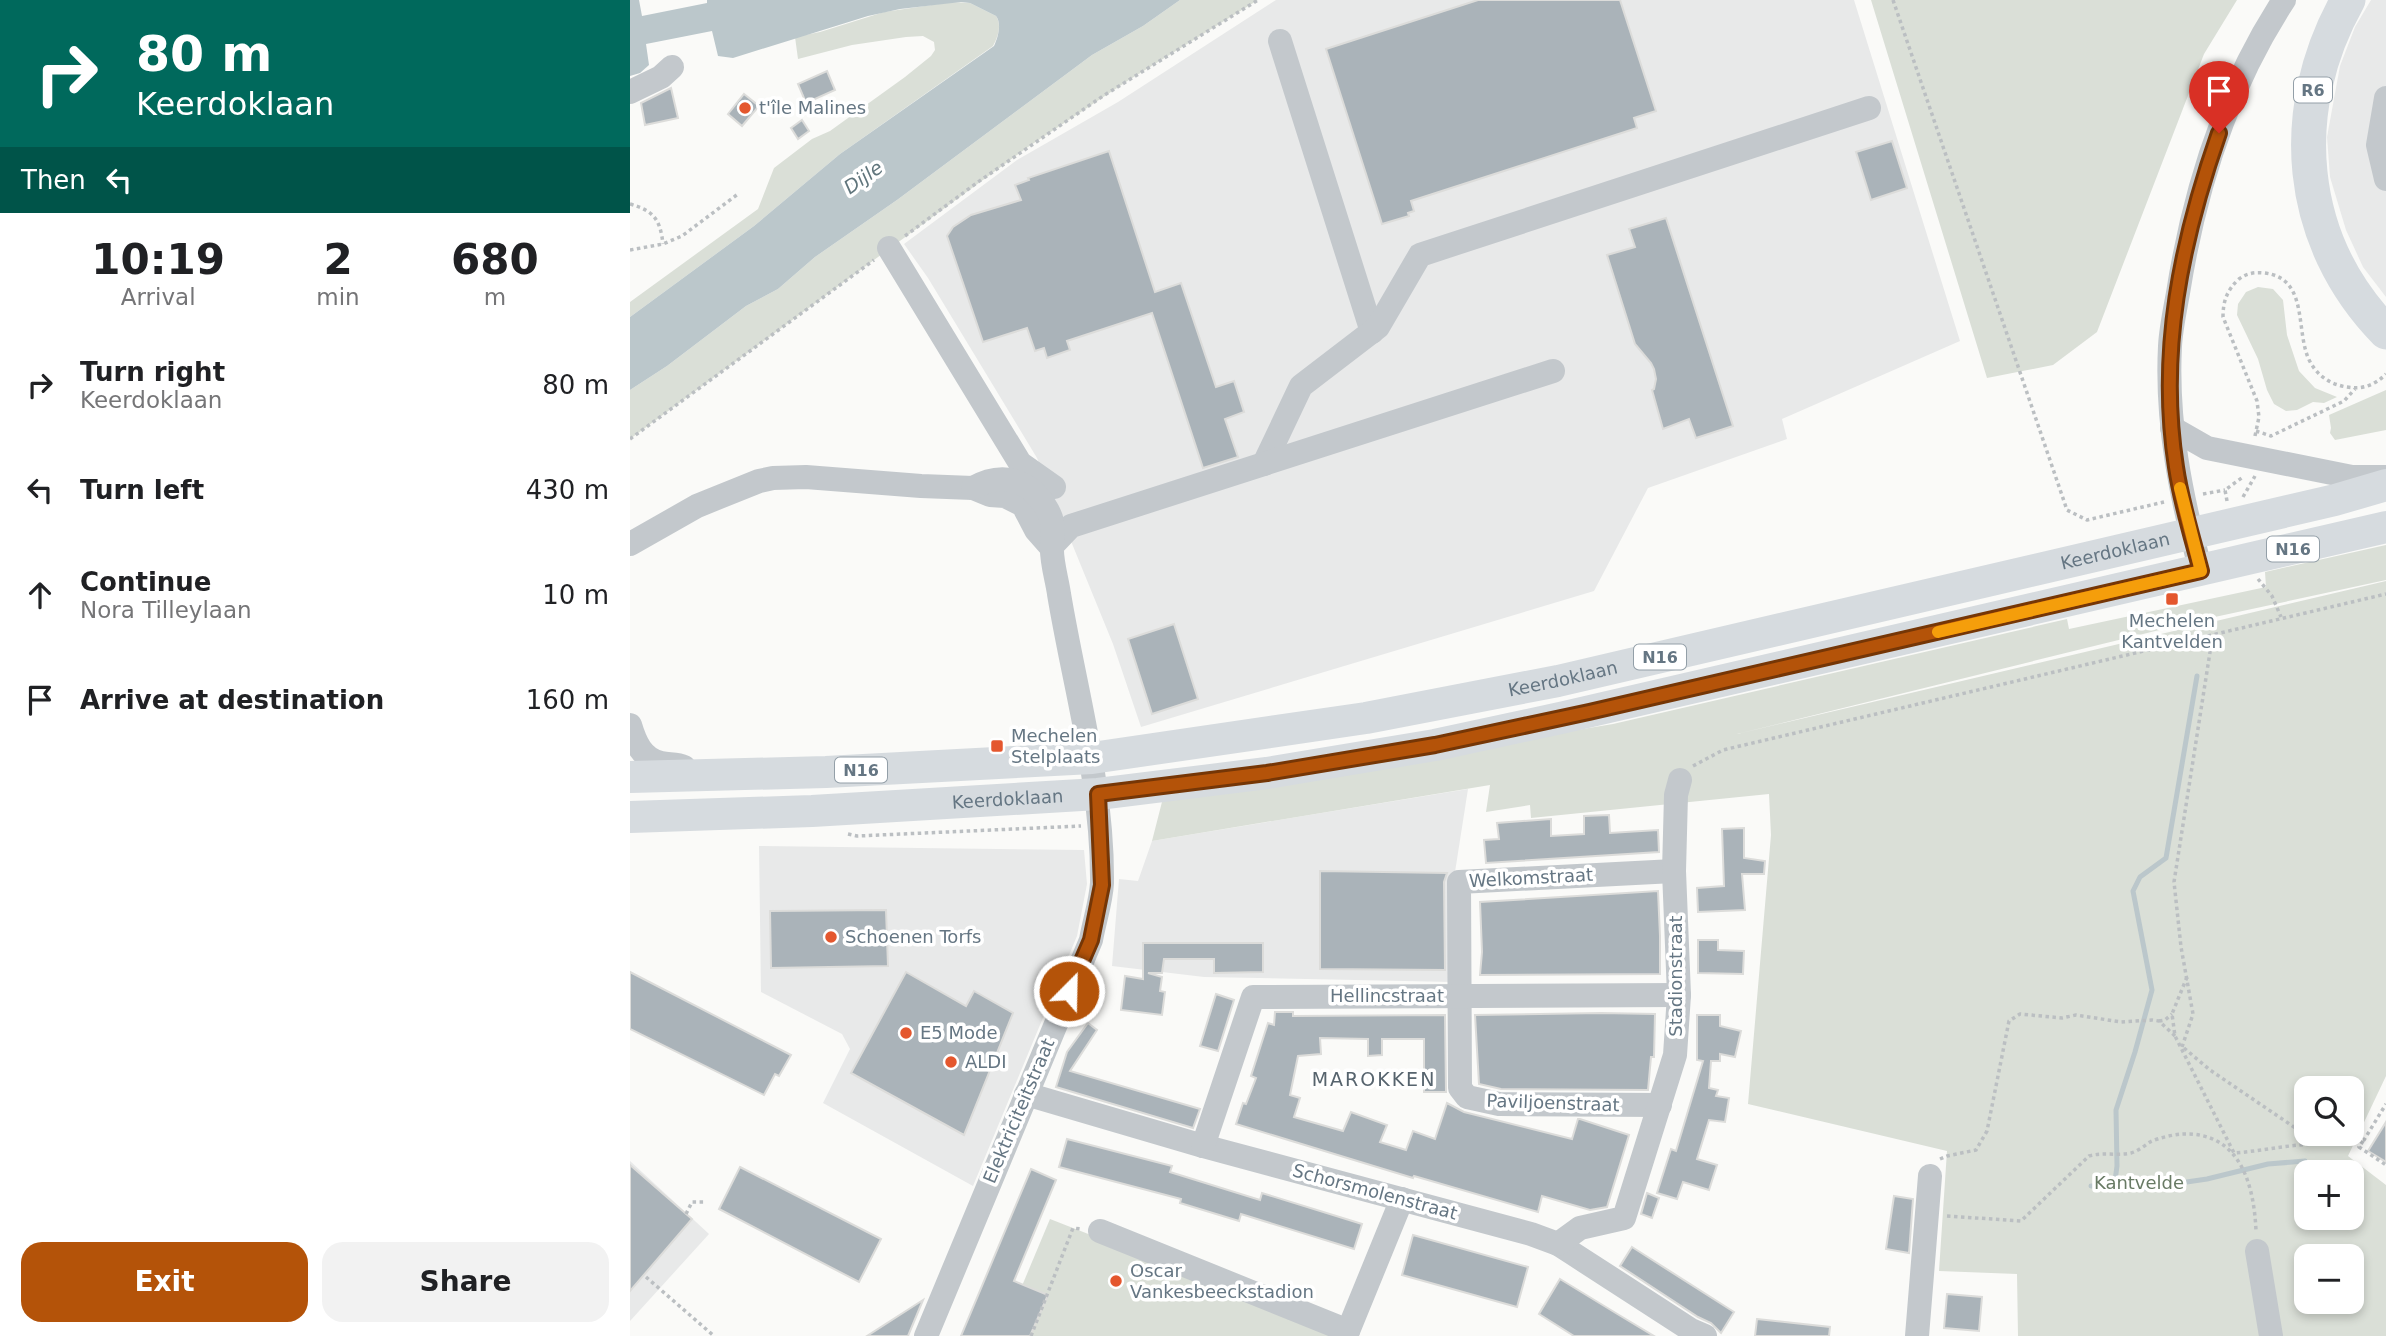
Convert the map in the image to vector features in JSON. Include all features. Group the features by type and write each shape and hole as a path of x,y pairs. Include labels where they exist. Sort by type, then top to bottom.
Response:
{"highway":[{"name":"R6","path":"2348,0 2334,26 2315,77 2308,136 2311,186 2331,252 2339,269 2386,332"}],"main road":[{"name":"N16","path":"2190,533 2335,500 2386,485"},
{"name":"N16","path":"2201,571 2386,527"},
{"name":"Keerdoklaan","path":"630,777 826,772 1092,758 1366,718 1558,681 2190,533"},
{"name":"Keerdoklaan","path":"630,817 812,811 1098,794 1267,773 1435,745 2201,571"}],"street":[{"path":"2201,571 2176,468 2170,343 2188,237 2210,159 2255,50 2284,0"},
{"path":"1280,41 1372,332"},
{"path":"630,92 661,77 672,67"},
{"path":"2386,98 2378,145 2386,179"},
{"path":"1264,464 1301,386 1378,327 1420,255 1869,108"},
{"path":"889,248 1020,463 1054,487"},
{"path":"1051,547 1071,526 1553,371"},
{"path":"2172,428 2207,448 2352,477 2386,477"},
{"path":"630,544 697,506 759,481 806,477 973,488 988,479 1018,482 1033,491 1051,516 1055,534 1051,547"},
{"name":"Elektriciteitstraat","path":"926,1336 1091,940 1102,885 1098,794 1051,547"},
{"path":"630,725 635,742 650,759 679,764 697,774"},
{"name":"Stadionstraat","path":"1558,1244 1580,1228 1624,1218 1675,1055 1679,995 1674,871 1676,795 1680,780"},
{"name":"Welkomstraat","path":"1460,995 1459,882 1674,871"},
{"name":"Paviljoenstraat","path":"1460,995 1460,1088 1467,1097 1499,1104 1660,1105"},
{"name":"Hellincstraat","path":"1203,1146 1253,997 1679,995"},
{"name":"Schorsmolenstraat","path":"1026,1094 1203,1146 1531,1234 1558,1244 1695,1334"},
{"path":"1917,1336 1930,1176"},
{"path":"1101,1231 1347,1333 1402,1199"},
{"path":"2257,1251 2271,1336"}],"path":[{"path":"630,439 984,178 1103,96 1258,0"},
{"path":"1892,0 2067,510 2087,520 2182,497 2225,490"},
{"path":"630,250 663,244 682,236 738,194"},
{"path":"630,204 646,209 660,225 663,244"},
{"path":"2251,457 2259,416 2257,401 2223,317 2223,303 2229,289 2243,276 2256,272 2285,280 2301,310 2306,353 2323,378 2355,389 2366,387 2386,374"},
{"path":"2256,431 2272,436 2344,401 2355,389"},
{"path":"2259,580 2272,596 2281,618"},
{"path":"1680,780 1691,766 1723,750 2386,594"},
{"path":"2182,1047 2193,1014 2181,947 2175,882 2213,633"},
{"path":"1930,1176 1937,1161 1976,1150 1987,1131 2009,1021 2020,1014 2062,1018 2076,1015 2132,1022 2165,1020 2172,1014 2188,975"},
{"path":"2172,1014 2175,1036"},
{"path":"2159,1021 2182,1047 2242,1165 2255,1210 2257,1251"},
{"path":"2182,1047 2210,1070 2294,1127"},
{"path":"2364,1140 2386,1104"},
{"path":"1927,1215 2021,1221 2089,1156 2111,1152 2131,1153 2151,1141 2181,1134 2211,1139 2234,1153 2294,1145"},
{"path":"2360,1146 2386,1165"},
{"path":"686,1214 692,1202 706,1202"},
{"path":"1031,1336 1073,1228 1101,1231"},
{"path":"646,1276 714,1336"}],"shaded area":[{"path":"1276,0 1854,0 1960,341 1782,419 1787,439 1648,488 1594,591 1141,727 1113,644 1037,458 928,278 904,244 1017,160 1118,102"},
{"path":"2371,0 2386,0 2386,297 2363,267 2346,230 2330,177 2327,137 2340,66 2355,27"},
{"path":"1468,789 1455,872 1453,982 1204,977 1112,966 1119,879 1138,881 1152,841"},
{"path":"759,846 1084,850 1087,884 1077,936 973,1186 823,1103 850,1049 842,1034 761,992"},
{"path":"630,1161 709,1234 630,1321"}],"green space":[{"path":"1180,0 1258,0 1028,147 630,439 630,390 667,366 746,306 778,289 815,257 897,200 1092,55 1143,26"},
{"path":"1871,0 2237,0 2204,54 2097,332 2053,365 1987,378"},
{"path":"952,2 970,3 996,16 999,31 993,46 840,154 754,226 630,317 630,302 758,209 774,168 812,139 830,131 905,77 935,50 934,42 923,36 906,37 852,45 798,59 795,37 884,12"},
{"path":"2258,287 2273,289 2283,300 2287,335 2299,371 2315,388 2337,397 2324,403 2313,402 2297,410 2286,411 2274,404 2258,359 2237,315 2238,304 2246,292"},
{"path":"2386,390 2386,430 2335,440 2330,433 2329,415"},
{"name":"Kantvelde","path":"2386,545 2386,580 2196,621 1737,734 2386,581 2386,1076 2364,1122 2364,1076 2294,1076 2294,1146 2353,1146 2348,1156 2353,1160 2294,1160 2294,1230 2364,1230 2364,1168 2386,1185 2386,1336 2018,1336 2017,1274 1939,1271 1947,1151 1748,1104 1771,835 1769,794 1531,818 1530,805 1486,812 1490,785 1152,841 1163,798 1613,724 2067,619 2069,629 2266,587 2265,572"},
{"name":"Oscar Vankesbeeckstadion","path":"1050,1219 1341,1333 1340,1336 1001,1336"}],"water":[{"name":"Dijle","path":"630,0 639,0 642,16 707,3 707,0 1180,0 1143,26 1092,55 897,200 815,257 778,289 746,306 667,366 630,390 630,317 754,226 840,154 994,46 999,27 996,16 970,3 900,9 868,16 733,58 718,56 712,31 646,44 649,65 640,73 630,76"}],"building":[{"path":"1478,0 1620,0 1656,111 1634,118 1637,128 1411,201 1414,211 1408,213 1409,216 1382,224 1326,49"},
{"path":"827,71 835,90 806,103 798,84"},
{"path":"671,88 678,118 645,125 641,103"},
{"name":"t'île Malines","path":"744,94 759,106 742,126 728,114"},
{"path":"802,120 809,131 798,139 791,128"},
{"path":"1892,141 1907,188 1871,200 1856,152"},
{"path":"1109,151 1155,292 1181,283 1216,387 1234,381 1244,412 1225,419 1238,457 1203,468 1152,313 1067,341 1070,350 1047,358 1044,348 1035,351 1027,328 983,342 947,236 953,227 971,215 1021,200 1015,185 1029,180 1028,178"},
{"path":"1666,218 1733,426 1696,438 1689,419 1663,429 1652,390 1656,379 1654,369 1635,344 1607,255 1635,247 1629,229"},
{"path":"1174,624 1198,699 1152,714 1128,639"},
{"path":"1609,815 1610,833 1658,830 1659,852 1486,863 1484,840 1499,839 1497,823 1551,819 1551,836 1584,834 1584,816"},
{"path":"1744,828 1744,858 1765,861 1764,874 1742,874 1745,910 1698,912 1697,888 1724,886 1722,829"},
{"path":"1320,871 1447,873 1444,882 1445,970 1320,969"},
{"path":"1658,891 1660,974 1480,975 1480,902"},
{"path":"886,910 888,966 771,968 770,911"},
{"path":"1698,940 1718,940 1718,950 1744,951 1743,974 1698,973"},
{"path":"1143,943 1263,943 1263,972 1214,973 1214,959 1164,959 1162,973 1148,973 1162,977 1160,991 1165,992 1162,1015 1121,1010 1125,976 1143,979"},
{"path":"630,972 791,1055 779,1076 775,1074 764,1095 630,1029"},
{"path":"906,972 966,1006 974,991 1013,1013 964,1135 851,1073"},
{"path":"1216,994 1234,1000 1218,1051 1200,1046"},
{"path":"1275,1012 1293,1012 1293,1016 1445,1015 1446,1092 1424,1092 1424,1039 1382,1039 1382,1055 1368,1056 1368,1039 1320,1038 1321,1054 1298,1056 1290,1095 1300,1098 1294,1117 1343,1131 1351,1112 1387,1125 1380,1142 1406,1150 1413,1131 1435,1139 1447,1103 1464,1112 1572,1139 1580,1119 1629,1135 1607,1207 1590,1210 1542,1196 1538,1212 1414,1176 1413,1178 1236,1124 1256,1078 1251,1076 1268,1023 1274,1025"},
{"path":"1655,1014 1654,1057 1651,1057 1648,1090 1501,1089 1479,1084 1475,1015"},
{"path":"1697,1015 1720,1015 1720,1026 1741,1031 1735,1057 1720,1054 1720,1061 1711,1061 1709,1088 1718,1090 1716,1096 1729,1098 1725,1122 1709,1120 1697,1159 1717,1165 1709,1190 1683,1182 1677,1199 1657,1193 1671,1149 1676,1151 1703,1061 1697,1060"},
{"path":"1088,1023 1097,1030 1070,1071 1200,1109 1193,1128 1056,1087 1067,1052"},
{"path":"2386,1122 2386,1162 2368,1151"},
{"path":"1067,1139 1172,1166 1170,1172 1260,1200 1262,1193 1362,1224 1354,1249 1241,1214 1239,1221 1180,1203 1181,1199 1059,1167"},
{"path":"630,1165 692,1219 630,1291"},
{"path":"740,1167 881,1239 859,1282 719,1209"},
{"path":"1031,1169 1056,1180 1014,1281 1048,1295 1030,1336 961,1336"},
{"path":"1647,1193 1659,1198 1652,1218 1641,1214"},
{"path":"1894,1196 1913,1199 1909,1253 1886,1249"},
{"path":"1413,1235 1528,1267 1517,1307 1402,1275"},
{"path":"1632,1247 1734,1312 1721,1333 1711,1323 1620,1266"},
{"path":"1560,1279 1654,1336 1574,1336 1539,1314"},
{"path":"1947,1294 1982,1297 1979,1331 1944,1328"},
{"path":"923,1300 908,1336 867,1336"},
{"path":"1757,1319 1830,1327 1829,1336 1755,1336"}],"waterway":[{"path":"2114,1188 2117,1166 2116,1110 2152,990 2133,891 2140,877 2166,858 2197,676"},
{"path":"2091,1186 2146,1188 2207,1179 2268,1164 2294,1162"}],"slow traffic":[{"path":"1938,632 2201,571 2180,488"}],"place":[{"name":"t'île Malines","path":"745,108"},
{"name":"Mechelen Kantvelden","path":"2172,599"},
{"name":"Mechelen Stelplaats","path":"997,746"},
{"name":"Schoenen Torfs","path":"831,937"},
{"name":"E5 Mode","path":"906,1033"},
{"name":"ALDI","path":"951,1062"},
{"name":"Oscar Vankesbeeckstadion","path":"1116,1281"}],"district":[{"name":"MAROKKEN","path":"1374,1079"}],"route":[{"path":"1069,991 1091,940 1102,885 1098,794 1267,773 1435,745 2201,571 2176,468 2169,382 2170,343 2188,237 2219,133"}]}
